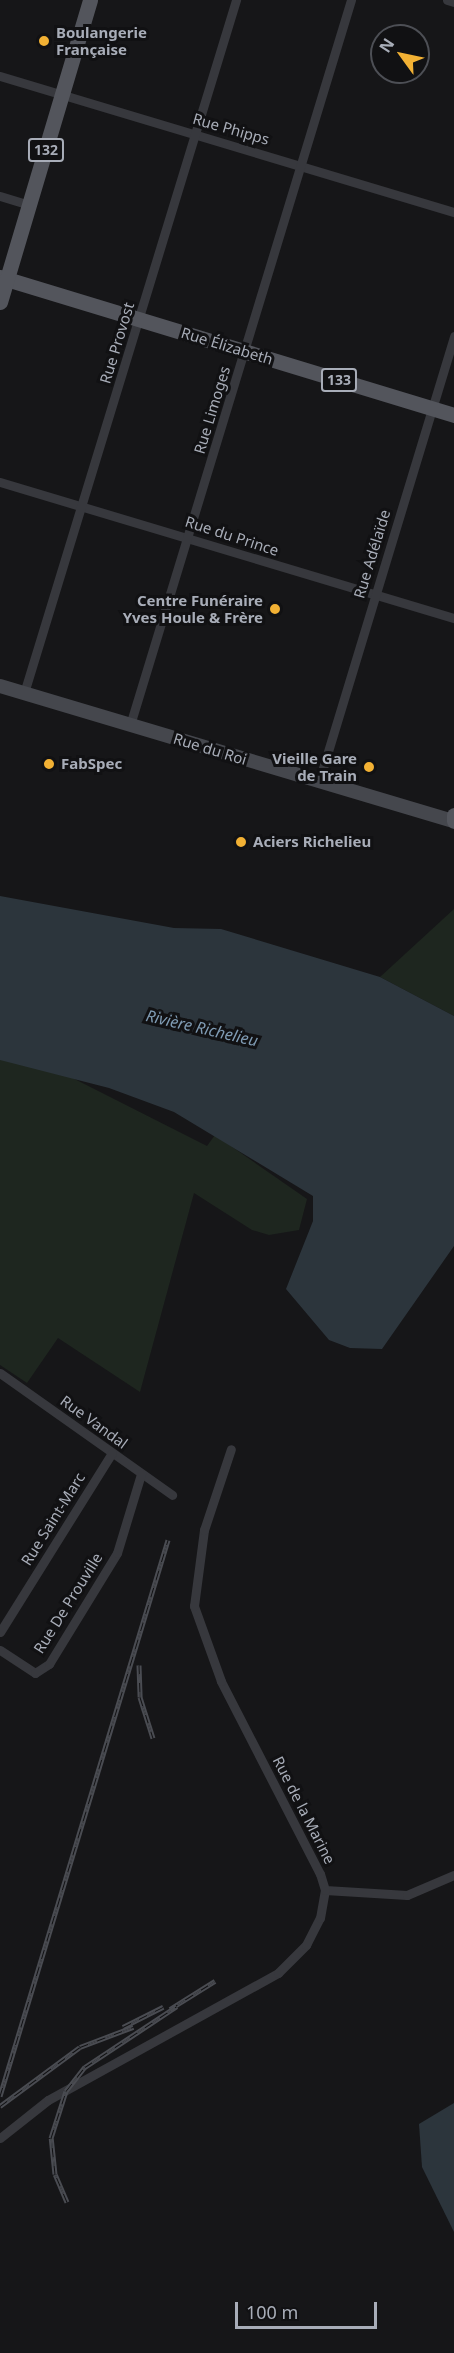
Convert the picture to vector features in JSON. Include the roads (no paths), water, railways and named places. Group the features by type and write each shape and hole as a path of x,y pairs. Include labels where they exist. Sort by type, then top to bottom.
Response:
{"main road":[{"name":"132","path":"0,302 4,278 29,205 90,0"},
{"name":"Rue Élizabeth","path":"4,278 454,415"},
{"name":"Rue du Roi","path":"0,686 453,819"}],"street":[{"name":"Rue Provost","path":"24,693 236,0"},
{"name":"Rue Limoges","path":"130,725 189,538 351,0"},
{"path":"447,0 454,2"},
{"name":"Rue Phipps","path":"0,76 454,212"},
{"path":"0,196 29,205"},
{"name":"Rue Adélaïde","path":"319,781 454,336"},
{"name":"Rue du Prince","path":"0,482 189,538 375,597 454,618"},
{"name":"Rue Vandal","path":"0,1373 172,1495"},
{"name":"Rue de la Marine","path":"231,1449 196,1570 197,1623 325,1890"},
{"name":"Rue Saint-Marc","path":"0,1632 112,1453"},
{"name":"Rue De Prouville","path":"0,1650 37,1673 117,1553 141,1474"},
{"path":"0,2138 48,2100 278,1973 315,1931 325,1890 406,1895 454,1875"}],"water":[{"name":"Rivière Richelieu","path":"0,896 174,928 221,929 380,977 454,1016 454,1246 382,1349 350,1348 329,1340 286,1289 313,1221 313,1196 174,1112 109,1088 0,1060"},
{"path":"454,2103 454,2232 422,2167 419,2124"}],"railway":[{"path":"0,2096 168,1540"},
{"path":"139,1665 140,1697 153,1738"},
{"path":"170,2009 215,1981"},
{"path":"67,2202 55,2174 51,2138 66,2091 85,2067 177,2006"},
{"path":"123,2027 163,2007"},
{"path":"0,2106 80,2047 133,2027"}],"place":[{"name":"Boulangerie Française","path":"44,41"},
{"name":"Centre Funéraire Yves Houle & Frère","path":"275,609"},
{"name":"FabSpec","path":"49,764"},
{"name":"Vieille Gare de Train","path":"369,767"},
{"name":"Aciers Richelieu","path":"241,842"}]}
